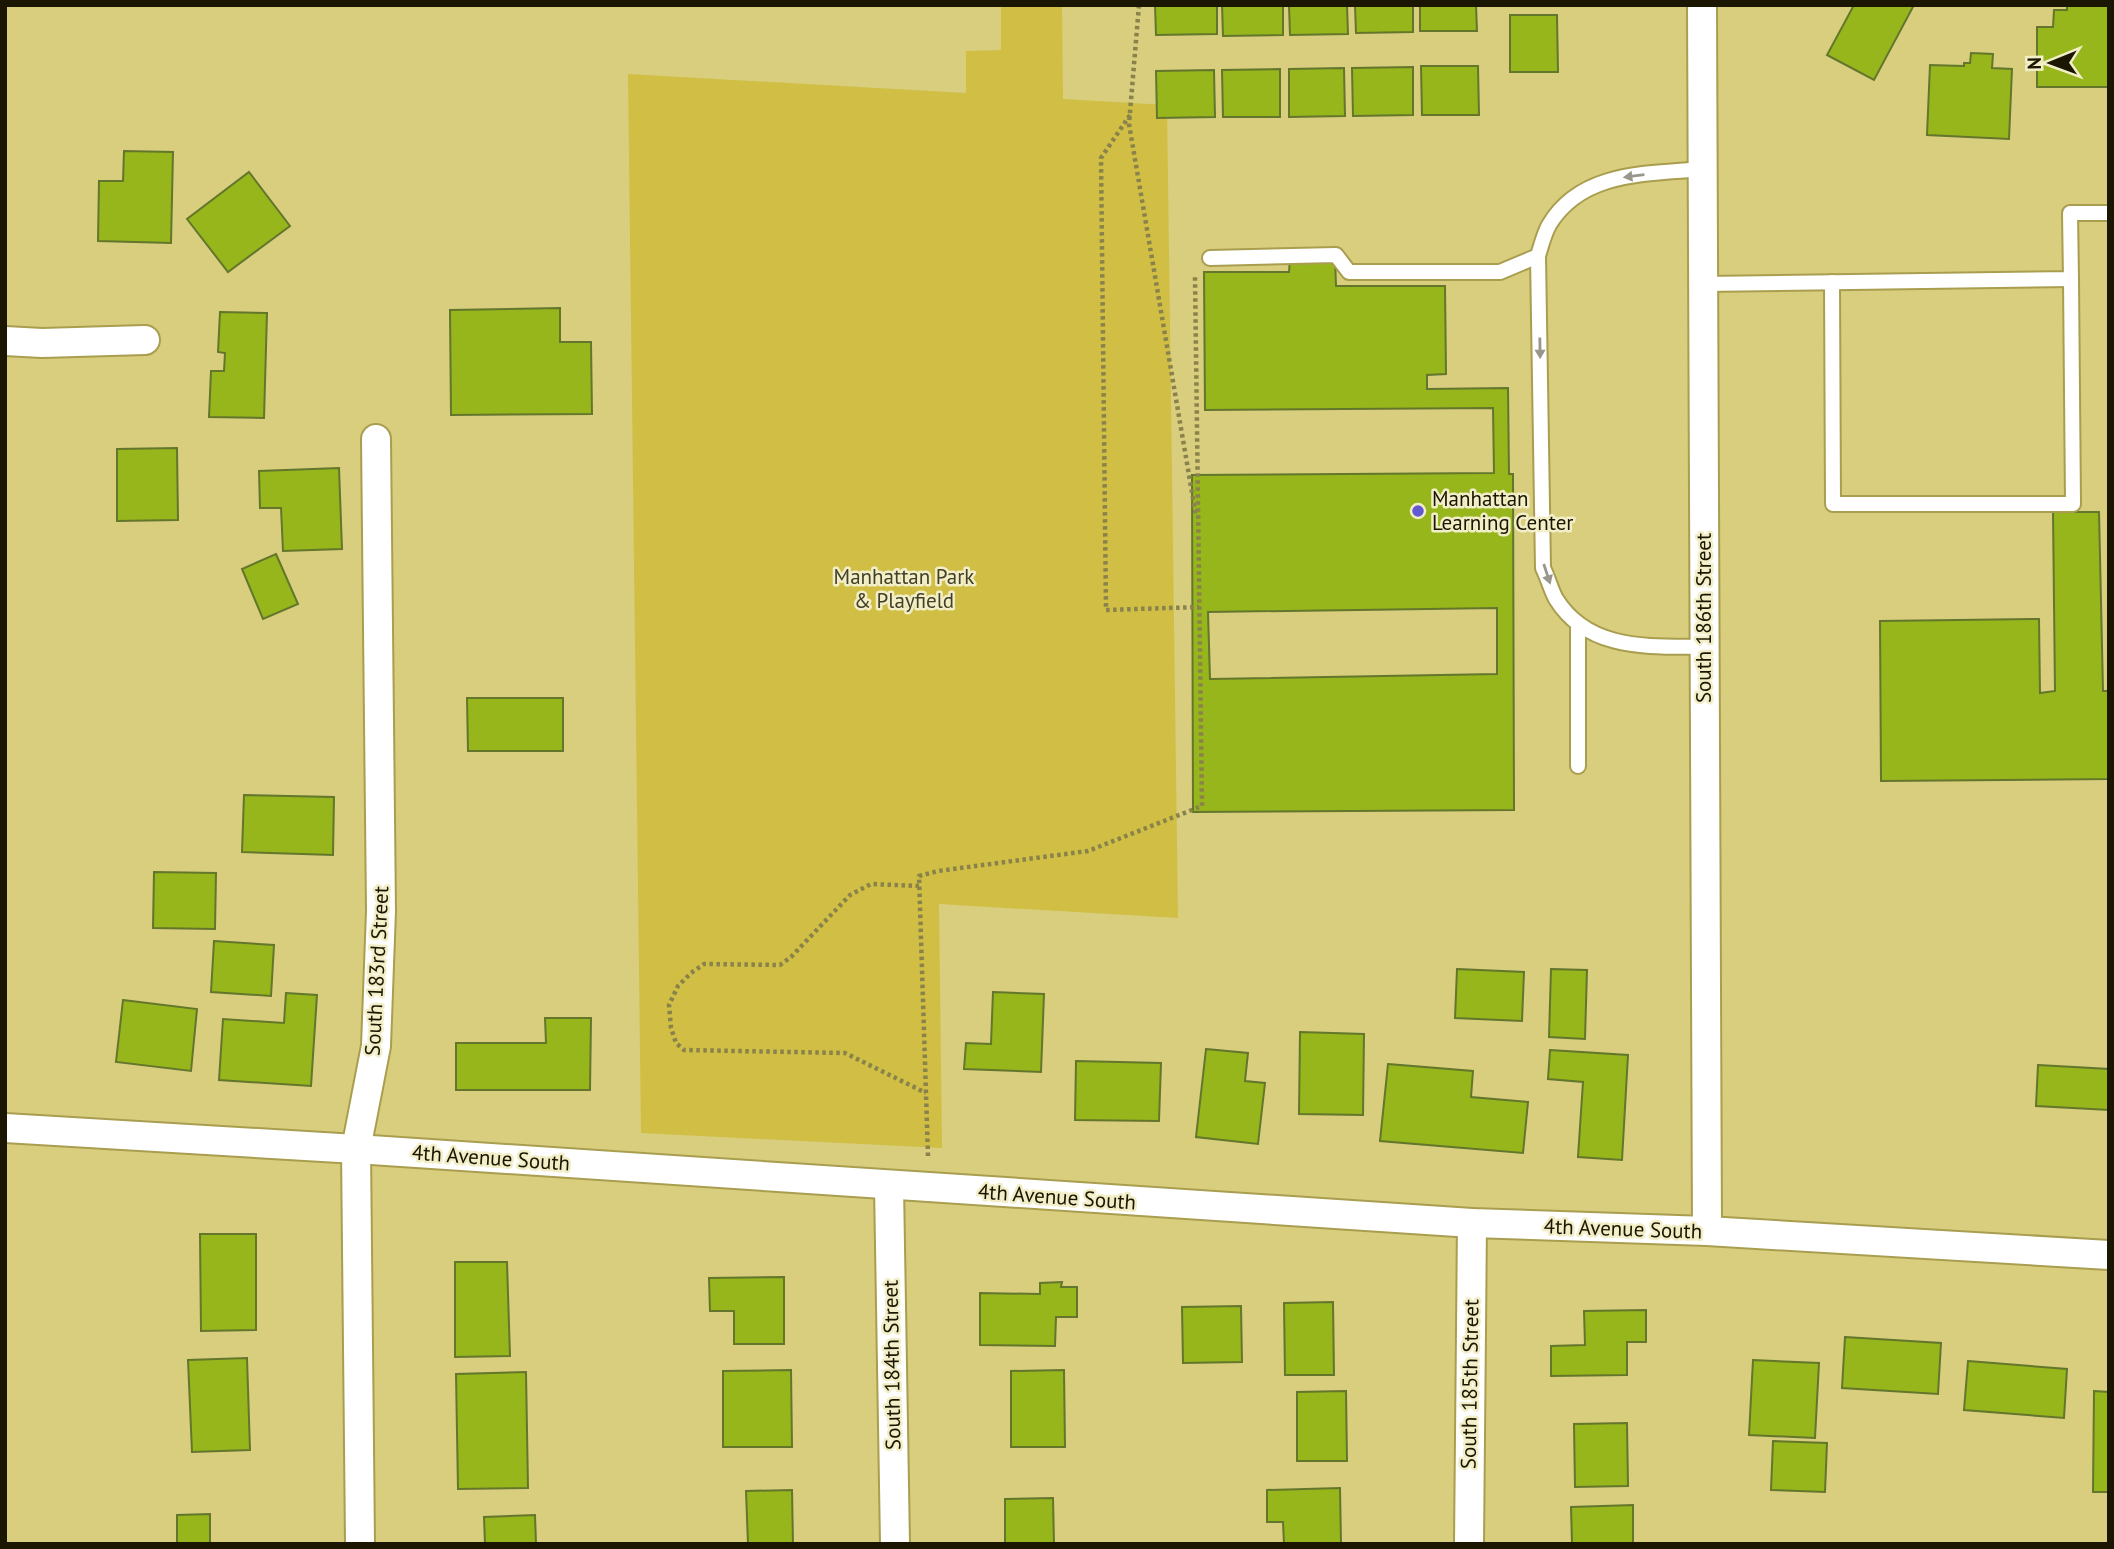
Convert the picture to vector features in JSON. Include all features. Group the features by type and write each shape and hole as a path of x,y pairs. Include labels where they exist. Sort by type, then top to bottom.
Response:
{"street":[{"name":"South 186th Street","path":"1702,5 1707,1231"},
{"path":"5,341 42,343 145,340"},
{"name":"South 183rd Street","path":"360,1544 356,1149 376,1046 381,924 376,439"},
{"name":"4th Avenue South","path":"5,1128 1472,1223 1707,1231 2109,1255"},
{"name":"South 184th Street","path":"889,1186 895,1544"},
{"name":"South 185th Street","path":"1469,1544 1472,1223"}],"lane":[{"path":"1702,169 1627,176 1595,183 1569,200 1549,225 1538,256 1544,568 1556,599 1578,624 1607,640 1639,646 1704,647"},
{"path":"1832,282 1833,504 2073,504 2070,213 2109,213"},
{"path":"1210,258 1336,255 1349,272 1500,272 1538,256"},
{"path":"1703,284 2071,279"},
{"path":"1578,624 1578,766"}],"path":[{"path":"1139,5 1129,124 1198,533"},
{"path":"1129,115 1101,158 1106,610 1199,607"},
{"path":"930,1189 919,876 938,871 1088,851 1202,806 1195,271 1210,258"},
{"path":"919,886 871,884 850,895 780,965 704,964 678,986 669,1005 671,1028 676,1043 684,1050 845,1053 926,1093"}],"green space":[{"name":"Manhattan Park & Playfield","path":"1001,5 1062,5 1063,99 1167,105 1178,918 939,904 942,1148 641,1133 628,74 966,93 966,51 1001,50"}],"building":[{"path":"1155,5 1217,5 1217,34 1156,35"},
{"path":"1222,5 1283,5 1283,35 1223,36"},
{"path":"1289,5 1347,5 1348,34 1290,35"},
{"path":"1355,5 1413,5 1413,32 1356,33"},
{"path":"1420,5 1476,5 1477,31 1420,31"},
{"path":"1854,5 1914,5 1874,80 1827,55"},
{"path":"2067,5 2109,5 2109,87 2037,87 2037,27 2053,27 2054,10 2067,10"},
{"path":"1510,15 1557,15 1558,72 1510,72"},
{"path":"1971,53 1993,54 1992,68 2012,69 2009,139 1927,135 1930,65 1964,66 1964,63 1970,63"},
{"path":"1421,66 1478,66 1479,115 1422,115"},
{"path":"1413,67 1413,115 1353,116 1352,68"},
{"path":"1344,68 1345,116 1289,117 1289,69"},
{"path":"1280,69 1280,117 1223,117 1222,70"},
{"path":"1214,70 1215,117 1157,118 1156,71"},
{"path":"124,151 173,152 171,243 98,241 99,181 123,181"},
{"path":"249,172 290,226 228,272 187,219"},
{"path":"1335,257 1336,286 1445,286 1446,374 1427,375 1427,389 1508,388 1509,474 1513,474 1514,810 1193,812 1192,475 1494,473 1493,408 1205,410 1204,272 1289,272 1290,258","holes":["1497,608 1497,674 1210,679 1208,612"]},
{"path":"560,308 560,342 591,342 592,414 451,415 450,310"},
{"path":"220,312 267,313 264,418 209,417 211,371 224,371 225,353 218,352"},
{"path":"177,448 178,520 117,521 117,449"},
{"path":"339,468 342,549 283,551 281,508 260,508 259,471"},
{"path":"2053,512 2099,512 2103,691 2109,691 2109,779 1881,781 1880,621 2039,619 2040,693 2055,691"},
{"path":"276,554 298,604 263,619 242,569"},
{"path":"467,698 563,698 563,751 468,751"},
{"path":"244,795 334,797 333,855 242,852"},
{"path":"154,872 216,873 215,929 153,928"},
{"path":"214,941 274,945 271,996 211,992"},
{"path":"1457,969 1524,972 1522,1021 1455,1018"},
{"path":"1551,969 1587,970 1585,1039 1549,1037"},
{"path":"993,992 1044,994 1041,1072 964,1069 966,1043 991,1044"},
{"path":"286,993 317,995 311,1086 219,1080 223,1019 284,1023"},
{"path":"123,1000 197,1009 191,1071 116,1062"},
{"path":"545,1018 591,1018 590,1090 456,1090 456,1043 546,1043"},
{"path":"1300,1032 1364,1034 1363,1115 1299,1114"},
{"path":"1206,1049 1248,1053 1245,1081 1265,1083 1258,1144 1196,1137"},
{"path":"1550,1050 1628,1055 1622,1160 1578,1157 1583,1082 1548,1079"},
{"path":"1076,1061 1161,1063 1159,1121 1075,1120"},
{"path":"1388,1064 1473,1071 1471,1097 1528,1102 1523,1153 1380,1141"},
{"path":"2038,1065 2109,1069 2109,1110 2036,1106"},
{"path":"200,1234 256,1234 256,1330 201,1331"},
{"path":"455,1262 507,1262 510,1356 455,1357"},
{"path":"784,1277 784,1344 734,1344 734,1311 710,1311 709,1278"},
{"path":"1062,1282 1061,1287 1077,1287 1077,1317 1056,1317 1055,1346 980,1345 980,1293 1040,1294 1040,1283"},
{"path":"1333,1302 1334,1375 1285,1375 1284,1303"},
{"path":"1241,1306 1242,1362 1183,1363 1182,1307"},
{"path":"1646,1310 1646,1342 1627,1342 1627,1375 1551,1376 1551,1346 1585,1345 1584,1311"},
{"path":"1845,1337 1941,1343 1938,1394 1842,1388"},
{"path":"247,1358 250,1450 192,1452 188,1360"},
{"path":"1753,1360 1819,1363 1815,1438 1749,1435"},
{"path":"1968,1361 2067,1369 2064,1418 1964,1410"},
{"path":"791,1370 792,1447 723,1447 723,1371"},
{"path":"1064,1370 1065,1447 1011,1447 1011,1371"},
{"path":"526,1372 528,1488 458,1489 456,1374"},
{"path":"1346,1391 1347,1461 1297,1461 1297,1392"},
{"path":"2094,1391 2109,1392 2109,1492 2093,1492"},
{"path":"1627,1423 1628,1486 1575,1487 1574,1424"},
{"path":"1773,1441 1827,1443 1825,1492 1771,1490"},
{"path":"1340,1488 1341,1544 1284,1544 1283,1522 1267,1522 1267,1490"},
{"path":"792,1490 793,1544 748,1544 746,1491"},
{"path":"1053,1498 1054,1544 1005,1544 1005,1499"},
{"path":"1633,1505 1633,1544 1572,1544 1571,1507"},
{"path":"210,1514 210,1544 177,1544 177,1515"},
{"path":"535,1515 536,1544 485,1544 484,1517"}],"place":[{"name":"Manhattan Learning Center","path":"1418,511"}]}
